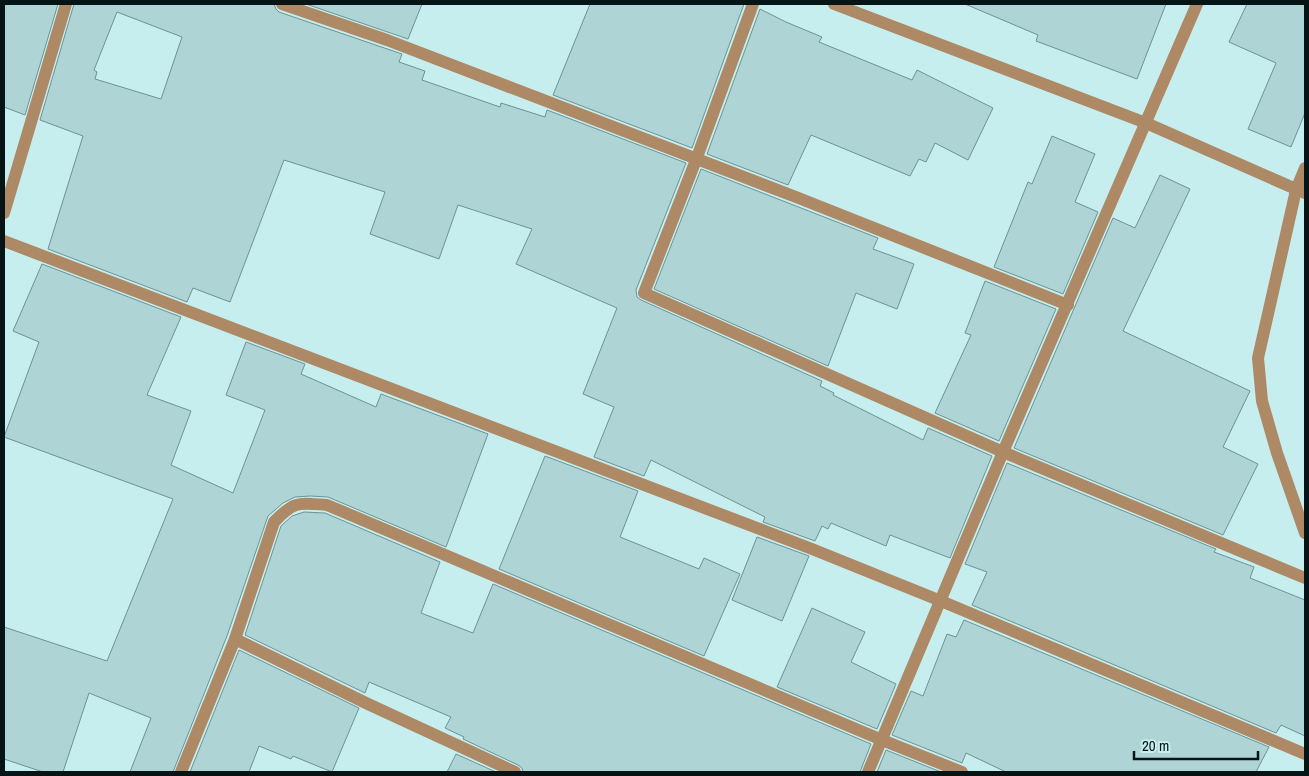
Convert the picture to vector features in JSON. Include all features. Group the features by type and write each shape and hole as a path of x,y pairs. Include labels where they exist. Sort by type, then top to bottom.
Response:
{"street":[{"path":"4,213 66,4"},
{"path":"282,4 387,40 805,201 1068,305"},
{"path":"753,4 696,160 644,293 1003,452 1305,578"},
{"path":"834,4 867,10 1146,123 1301,191"},
{"path":"868,772 1003,452 1197,4"},
{"path":"1305,168 1301,191 1258,358 1264,410 1277,454 1305,533"},
{"path":"4,241 812,549 941,601 1305,754"},
{"path":"181,772 235,639 274,522 286,509 298,503 327,505 882,740 962,772"},
{"path":"235,639 368,704 515,772"}],"building":[{"path":"4,4 58,4 25,115 4,107"},
{"path":"74,4 274,4 279,12 402,54 399,62 425,71 422,80 500,107 501,103 545,117 547,110 686,163 636,290 637,297 822,381 820,386 834,393 833,395 923,440 928,428 992,456 950,558 890,535 886,546 831,523 828,529 822,526 815,541 763,522 765,517 651,460 644,476 594,457 614,407 583,394 617,308 516,264 532,229 458,205 439,259 370,234 385,192 284,160 230,302 193,288 187,302 48,249 83,136 40,120","holes":["117,12 182,37 161,99 95,79 97,72 94,70"]},
{"path":"306,4 422,4 408,39"},
{"path":"590,4 744,4 692,148 553,95"},
{"path":"965,4 1166,4 1137,79 1036,41 1038,35"},
{"path":"1247,4 1305,4 1305,113 1291,147 1248,129 1276,63 1229,42"},
{"path":"760,9 822,37 819,42 912,80 917,70 993,108 968,160 935,143 926,162 919,159 910,176 811,135 788,185 707,154"},
{"path":"1052,136 1095,154 1075,202 1098,212 1063,294 994,267 1028,182 1032,184"},
{"path":"701,169 878,238 873,249 914,264 897,309 856,293 828,366 654,289"},
{"path":"1160,175 1190,189 1123,331 1250,391 1223,447 1258,464 1223,535 1014,448 1113,218 1135,228"},
{"path":"42,264 181,317 147,395 191,411 171,465 233,493 265,410 226,395 246,342 305,364 301,374 376,407 381,394 488,434 446,547 328,497 295,497 283,503 268,516 227,636 173,772 130,772 151,718 89,693 63,772 43,772 4,759 4,627 107,661 173,499 4,437 39,342 13,331"},
{"path":"985,281 1056,309 999,441 935,413 971,335 965,333"},
{"path":"545,456 638,491 620,537 699,569 704,558 740,574 704,656 499,569"},
{"path":"1007,463 1216,549 1214,552 1254,567 1250,578 1305,600 1305,736 1281,725 1276,733 972,605 987,572 965,564"},
{"path":"304,512 325,513 440,562 421,613 473,633 493,584 871,744 860,772 523,772 522,768 518,765 463,739 464,737 445,728 451,717 369,682 365,693 245,635 281,526 292,516"},
{"path":"757,537 809,556 782,621 732,600"},
{"path":"812,608 865,632 851,662 896,684 877,729 777,687"},
{"path":"964,620 1269,747 1256,772 1006,772 966,753 962,763 892,735 911,691 923,696 947,634 956,637"},
{"path":"239,650 359,708 332,772 293,756 291,759 259,746 249,772 190,772"},
{"path":"886,750 941,772 877,772"},
{"path":"456,754 496,772 447,772"}]}
